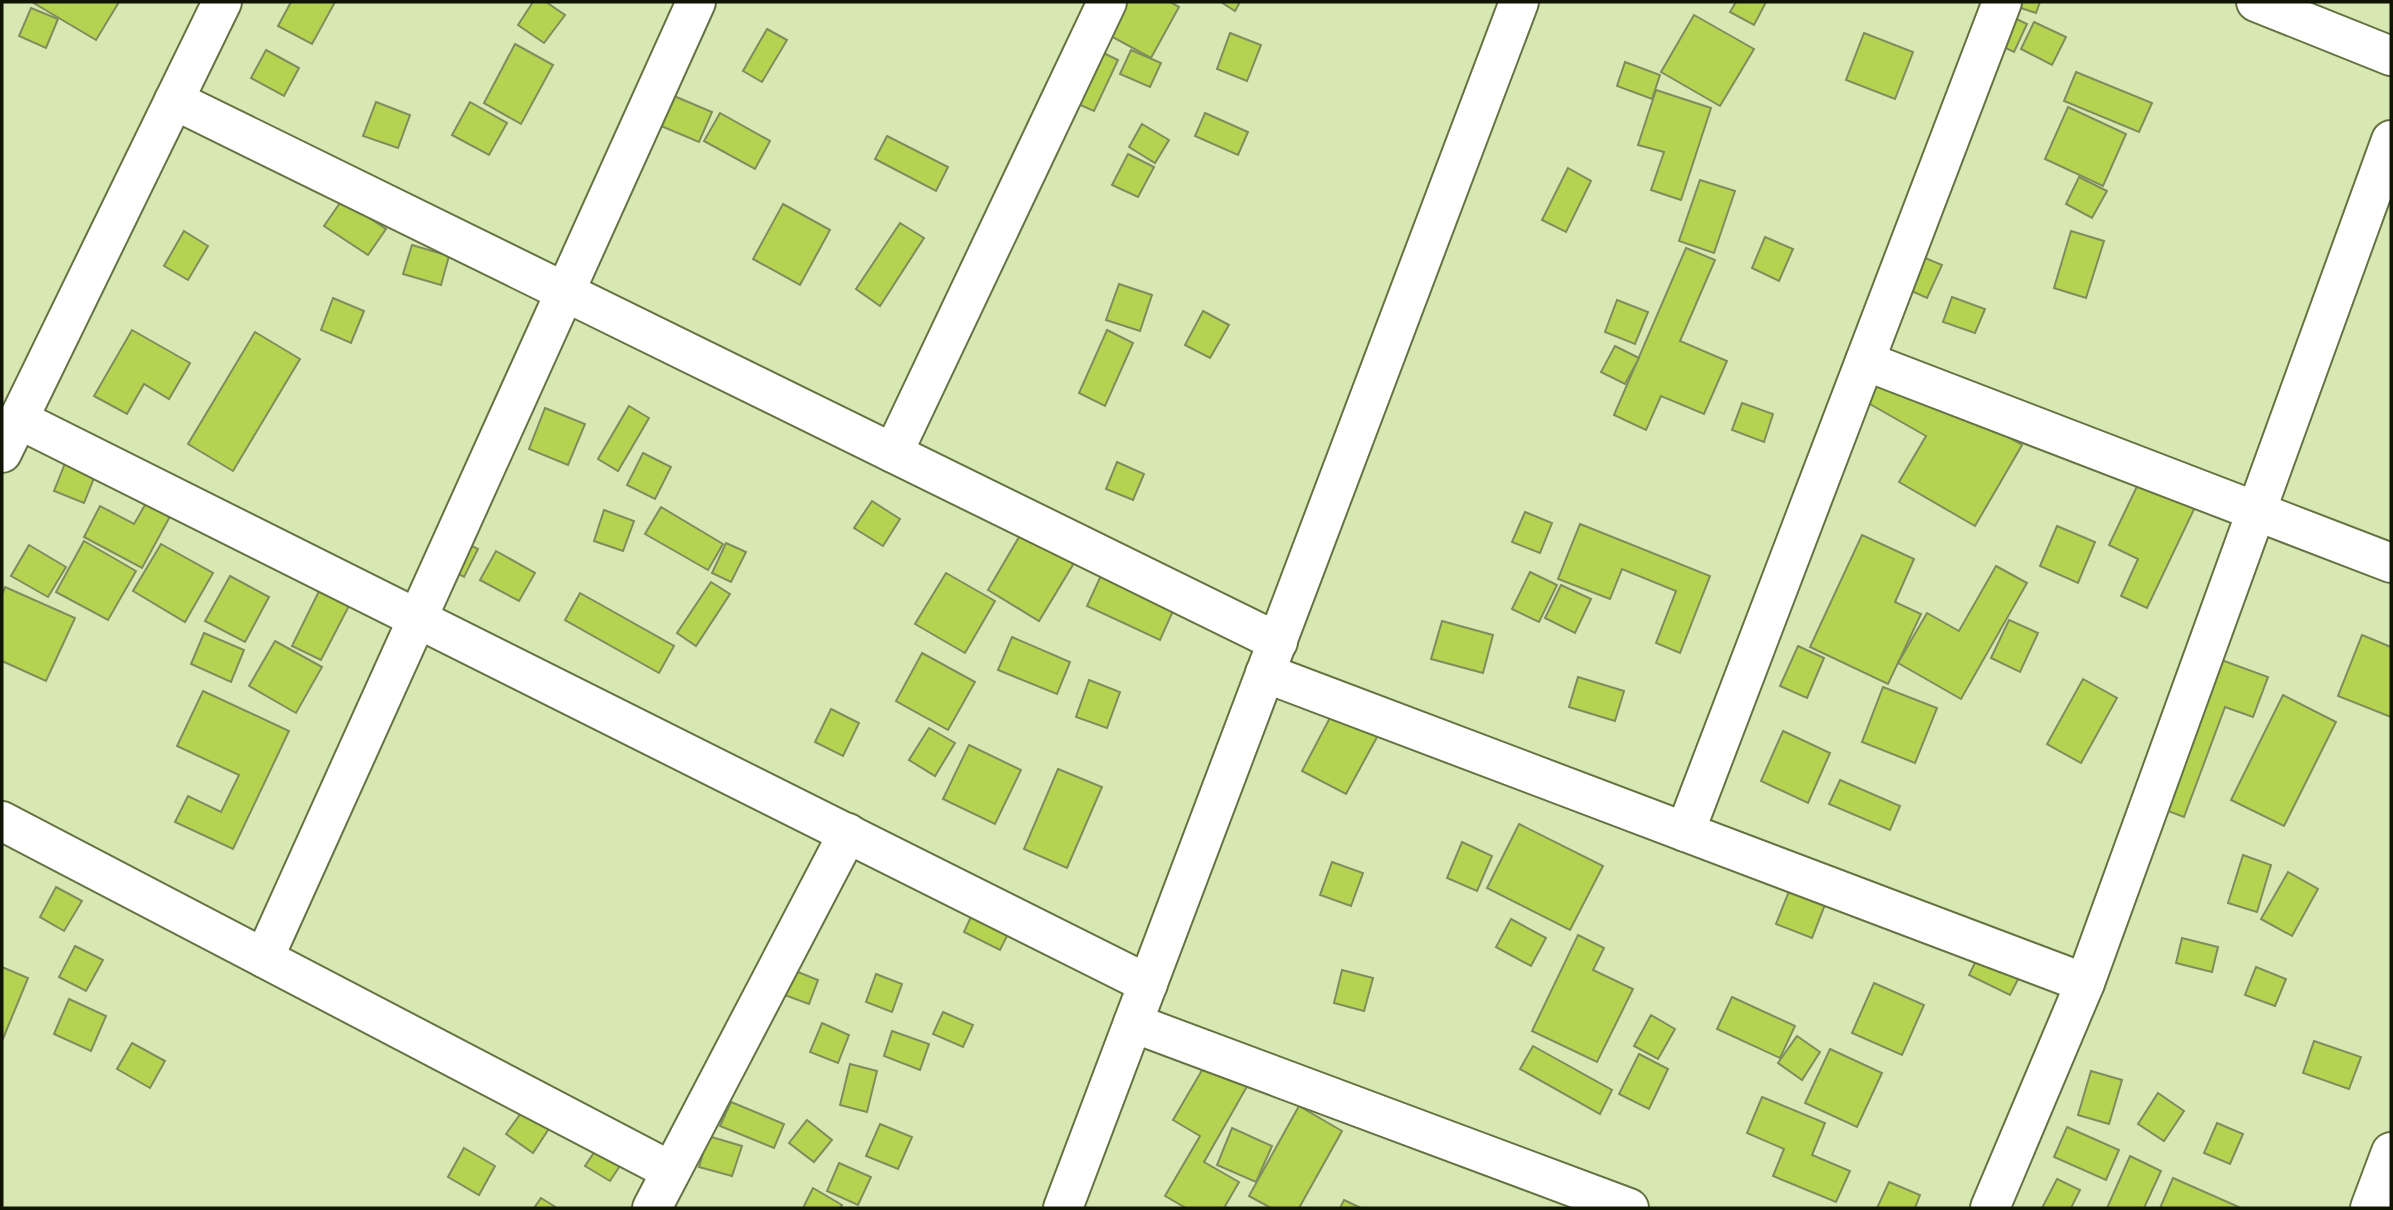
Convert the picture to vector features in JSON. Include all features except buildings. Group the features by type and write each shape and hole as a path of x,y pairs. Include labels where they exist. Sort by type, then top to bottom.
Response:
{"street":[{"path":"2,453 222,2"},
{"path":"264,958 696,2"},
{"path":"893,453 1107,2"},
{"path":"1063,1208 1519,2"},
{"path":"1685,832 2002,2"},
{"path":"2256,2 2391,56"},
{"path":"174,100 893,453 1272,657 1685,832 2085,983"},
{"path":"1990,1208 2085,983 2391,140"},
{"path":"1865,361 2391,563"},
{"path":"18,419 1148,984"},
{"path":"2,821 671,1171"},
{"path":"652,1208 848,834"},
{"path":"1133,1023 1629,1208"},
{"path":"2370,1208 2391,1152"}]}
